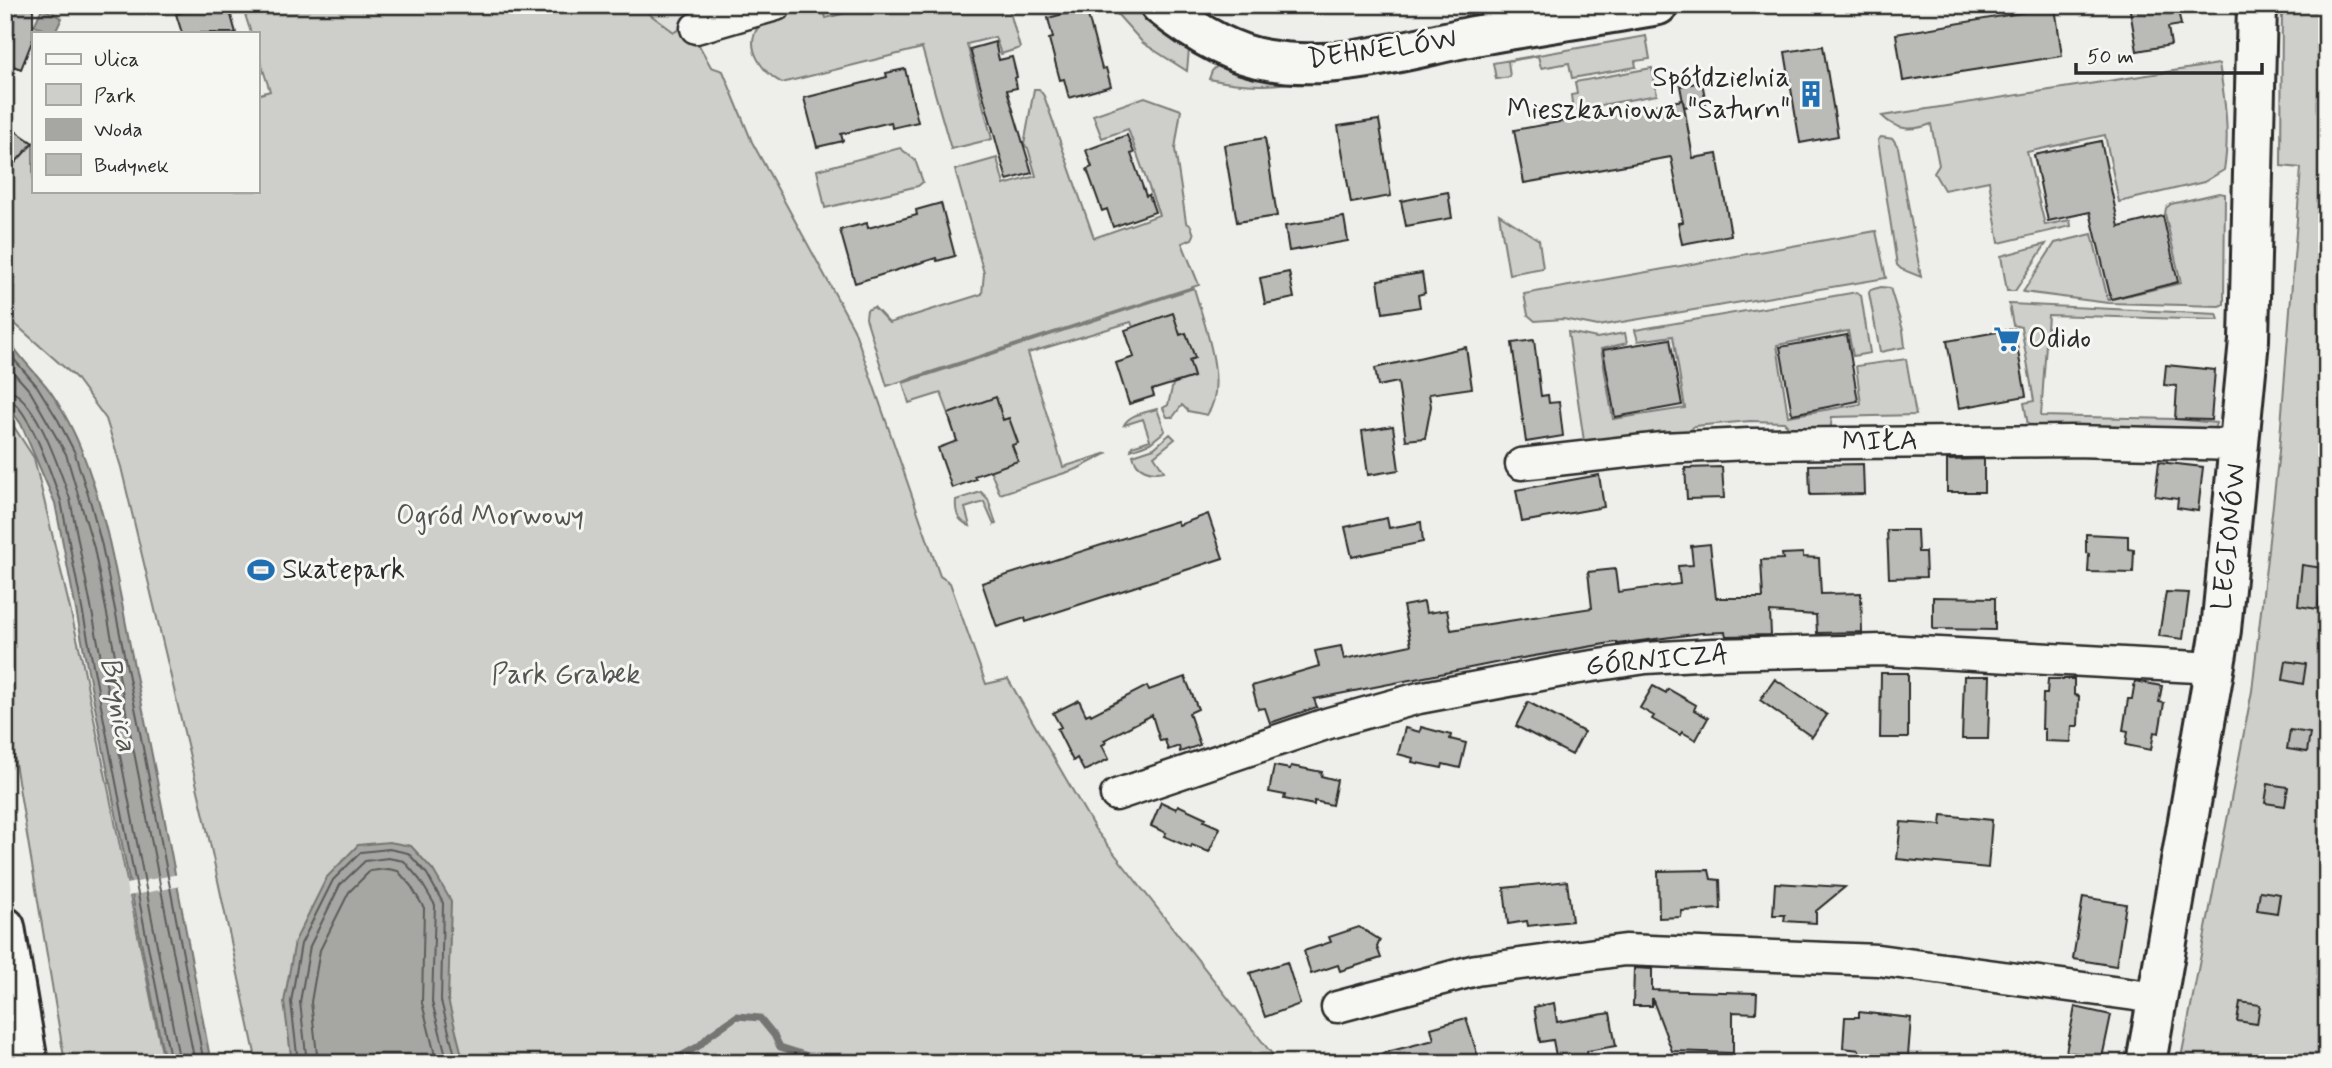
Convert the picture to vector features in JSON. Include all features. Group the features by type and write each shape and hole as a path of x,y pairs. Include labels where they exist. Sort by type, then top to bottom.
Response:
{"street":[{"path":"696,28 776,5"},
{"name":"DEHNELÓW","path":"1160,5 1196,32 1241,52 1268,60 1310,63 1363,58 1658,5"},
{"name":"LEGIONÓW","path":"2146,1063 2216,667 2251,312 2257,5"},
{"name":"MIŁA","path":"1521,464 1662,448 1749,444 2072,441 2239,445"},
{"name":"GÓRNICZA","path":"1116,795 1329,723 1419,698 1573,668 1646,658 1883,650 2216,667"},
{"path":"6,940 29,1063"},
{"path":"1337,1007 1476,970 1625,950 1878,960 2157,998"}],"shaded area":[{"path":"637,5 681,5 688,25 675,33"}],"green space":[{"name":"Park Grabek","path":"242,5 637,5 674,32 688,25 711,67 723,71 752,142 854,329 940,576 950,583 986,684 1008,679 1095,829 1279,1063 257,1063 205,820 121,467 106,419 75,377 5,315 5,174 32,144 32,192 259,192 259,94 270,91 259,57 259,32 251,32"},
{"path":"804,5 822,5 826,18 876,5 1008,5 1020,48 1001,54 995,37 967,44 992,139 951,149 922,48 782,83 768,73 757,58 753,42 755,33 769,17"},
{"path":"1109,5 1140,5 1186,43 1189,49 1187,71 1143,43"},
{"path":"2282,5 2327,5 2327,1063 2180,1063 2252,691 2279,451 2301,168 2281,166"},
{"path":"1646,36 1650,59 1635,61 1636,67 1572,78 1569,63 1541,68 1538,56 1508,61 1510,77 1496,79 1493,63"},
{"path":"1219,64 1328,77 1268,85 1209,79"},
{"path":"2219,64 2227,130 2224,170 2204,182 2119,202 2105,135 2027,152 2045,225 2070,220 2071,226 1999,243 1989,181 1944,190 1934,173 1939,165 1931,124 1905,128 1893,125 1882,116"},
{"path":"1652,68 1657,95 1573,110 1571,95 1577,94 1575,82"},
{"path":"1034,89 1039,89 1044,96 1094,238 1159,215 1128,129 1102,138 1093,115 1145,97 1181,110 1175,149 1186,222 1191,226 1194,235 1192,239 1182,243 1199,285 887,386 866,318 867,310 874,307 889,323 982,294 984,273 955,170 997,158 1004,185 1036,176 1028,148 1024,145"},
{"path":"1881,137 1893,139 1898,147 1921,277 1897,265 1878,140"},
{"path":"900,148 915,160 923,182 918,186 825,208 817,170"},
{"path":"2225,194 2224,304 2108,303 2023,292 2055,243 2092,234 2108,300 2181,283 2165,214 2166,208 2171,204"},
{"path":"1499,214 1539,240 1543,268 1509,274"},
{"path":"1876,231 1886,278 1598,326 1563,319 1535,321 1528,315 1524,294"},
{"path":"2046,244 2015,291 2007,291 2001,256"},
{"path":"1194,288 1215,370 1216,387 1207,415 1188,411 1182,405 1173,417 1167,417 1163,408 1168,405 1173,384 1194,376 1189,360 1195,358 1186,333 1180,335 1173,314 1133,327 1131,322 1028,353 1063,467 1108,453 1077,469 1000,494 990,470 1017,461 1009,418 1003,420 996,398 949,414 941,393 909,403 903,383"},
{"path":"1890,288 1903,330 1905,347 1880,352 1869,293 1870,290"},
{"path":"1857,292 1861,295 1870,353 1853,356 1848,331 1777,345 1788,416 1861,404 1856,366 1906,359 1916,415 1832,417 1830,433 1793,432 1784,422 1750,421 1694,426 1687,436 1585,448 1568,332 1597,338 1625,333 1627,343 1601,349 1613,419 1685,408 1673,336 1638,341 1635,330"},
{"path":"2009,304 2217,314 2219,320 2048,315 2041,416 2175,419 2216,423 2214,430 2029,431 2024,403 2034,401 2021,327 2013,325"},
{"path":"1157,409 1165,431 1150,443 1131,450 1132,446 1150,440 1143,419 1124,425 1126,421 1133,416"},
{"path":"5,413 34,458 81,655 164,1063 65,1063 5,703"},
{"path":"1170,434 1175,439 1154,456 1164,471 1149,471 1137,464 1133,455 1154,448"},
{"path":"981,492 988,499 996,524 994,525 984,502 965,508 970,526 958,516 956,500"}],"water":[{"path":"42,8 62,18 55,32 34,26"},
{"name":"Brynica","path":"5,334 64,413 81,449 99,503 119,587 211,1063 165,1063 55,503 21,424 5,402"},
{"path":"389,842 411,846 433,870 451,901 448,1000 464,1063 292,1063 284,1002 295,941 327,877 358,845"}],"pier":[{"path":"179,874 181,886 128,896 126,884"}],"building":[{"path":"5,5 33,5 32,42 21,69 5,63"},
{"path":"208,5 228,5 236,32 182,32 176,14"},
{"path":"2129,5 2177,5 2181,25 2168,27 2171,45 2137,51"},
{"path":"2055,7 2062,56 1903,81 1896,34"},
{"path":"1086,8 1102,69 1106,68 1111,86 1069,98 1064,79 1060,80 1049,39 1053,38 1048,18"},
{"path":"995,42 999,60 1012,57 1017,88 1007,90 1032,173 1007,180 970,49"},
{"name":"Spółdzielnia Mieszkaniowa \"Saturn\"","path":"1823,46 1838,136 1800,143 1785,52"},
{"path":"905,69 918,122 892,128 891,122 841,134 843,141 817,147 804,98 887,77 886,73"},
{"path":"1702,82 1706,103 1684,107 1680,86"},
{"path":"1683,100 1693,158 1717,154 1731,235 1682,244 1678,223 1683,222 1671,157 1524,183 1514,130"},
{"path":"1379,120 1391,196 1351,203 1338,126"},
{"path":"5,124 32,144 5,174"},
{"path":"1127,135 1146,196 1149,195 1155,212 1113,227 1107,209 1102,211 1087,169 1092,167 1086,150"},
{"path":"1265,138 1277,216 1237,222 1224,145"},
{"path":"2101,141 2119,227 2163,216 2178,282 2111,299 2090,212 2048,221 2034,155"},
{"path":"1448,192 1452,218 1406,226 1401,201"},
{"path":"941,203 955,256 937,261 936,258 855,283 840,230 867,223 868,228 917,215 916,210"},
{"path":"1344,217 1348,241 1289,251 1285,226"},
{"path":"1289,272 1294,298 1265,304 1260,278"},
{"path":"1422,273 1425,293 1418,295 1420,307 1383,313 1378,280"},
{"path":"1173,313 1180,335 1186,333 1195,358 1189,360 1194,377 1152,390 1154,396 1129,404 1116,363 1134,357 1125,330"},
{"path":"2014,329 2026,396 1959,408 1947,341"},
{"path":"1847,335 1858,401 1792,414 1780,347"},
{"path":"1670,339 1682,405 1615,417 1603,350"},
{"path":"1534,340 1541,396 1548,395 1549,403 1559,402 1563,436 1526,442 1512,343"},
{"path":"1466,347 1472,388 1429,394 1431,406 1425,438 1406,440 1398,382 1378,386 1375,368"},
{"path":"2166,365 2215,370 2211,420 2175,419 2177,386 2164,385"},
{"path":"996,397 1003,420 1009,418 1018,443 1012,445 1018,461 974,476 976,479 952,488 938,448 957,441 948,414"},
{"path":"1393,426 1399,470 1368,475 1362,431"},
{"path":"1984,459 1984,492 1947,492 1947,460"},
{"path":"2159,462 2203,467 2198,511 2177,508 2178,499 2155,496"},
{"path":"1863,464 1864,494 1810,495 1809,465"},
{"path":"1722,467 1724,498 1687,499 1685,468"},
{"path":"1599,475 1604,507 1522,522 1516,490"},
{"path":"1208,514 1223,558 1026,622 1025,618 997,627 982,583 1177,521 1179,525"},
{"path":"1387,518 1389,528 1421,522 1423,542 1352,557 1345,527"},
{"path":"1887,530 1917,530 1918,552 1925,552 1926,577 1889,578"},
{"path":"2086,534 2128,536 2128,549 2134,550 2133,573 2088,572"},
{"path":"1710,544 1716,598 1763,598 1761,560 1783,559 1782,554 1803,553 1803,557 1819,558 1821,594 1861,593 1862,632 1817,633 1816,615 1770,612 1771,635 1726,636 1725,632 1702,633 1617,642 1505,661 1314,699 1317,707 1270,723 1265,708 1258,709 1252,686 1319,666 1315,651 1341,646 1344,659 1411,645 1403,606 1424,602 1426,613 1447,610 1451,630 1592,608 1588,572 1615,569 1618,592 1680,584 1678,566 1693,565 1691,546"},
{"path":"2302,565 2323,568 2318,609 2298,606"},
{"path":"2166,592 2189,593 2183,639 2159,636"},
{"path":"1933,597 1995,598 1995,630 1933,629"},
{"path":"2286,661 2306,664 2303,684 2283,680"},
{"path":"1881,673 1908,673 1908,738 1880,738"},
{"path":"1964,676 1990,676 1988,739 1962,739"},
{"path":"1185,677 1198,709 1189,713 1200,745 1180,752 1179,746 1168,750 1165,740 1160,741 1152,715 1104,740 1106,743 1102,745 1109,759 1084,771 1077,758 1073,761 1057,729 1061,727 1053,713 1079,700 1086,715 1091,715 1147,686 1149,690"},
{"path":"1775,679 1827,715 1812,737 1760,700"},
{"path":"2048,679 2074,679 2074,695 2079,696 2078,726 2072,726 2071,742 2045,741 2045,729 2042,729 2043,694 2047,694"},
{"path":"2135,681 2162,686 2159,702 2164,703 2159,733 2154,732 2151,750 2126,745 2128,731 2123,730 2128,699 2132,699"},
{"path":"1653,686 1666,693 1668,689 1696,705 1694,710 1708,718 1696,740 1682,732 1680,735 1652,719 1654,716 1640,708"},
{"path":"1528,702 1584,732 1572,755 1516,726"},
{"path":"1421,727 1451,735 1450,739 1466,743 1460,768 1443,764 1442,768 1412,762 1413,758 1398,754 1405,728 1420,732"},
{"path":"2290,730 2310,733 2307,752 2287,749"},
{"path":"1274,766 1290,769 1291,766 1322,772 1321,776 1337,780 1332,805 1314,801 1314,805 1284,799 1285,795 1269,792"},
{"path":"2268,784 2288,787 2285,806 2265,803"},
{"path":"1161,802 1176,809 1178,805 1220,828 1209,852 1192,845 1191,848 1164,836 1166,833 1151,826"},
{"path":"1942,815 1992,820 1988,868 1897,859 1901,822 1941,825"},
{"path":"1709,870 1711,879 1720,880 1721,909 1682,911 1681,917 1659,918 1658,871"},
{"path":"1567,881 1572,921 1528,926 1527,921 1508,924 1504,888"},
{"path":"1775,883 1845,887 1816,911 1816,923 1784,921 1785,915 1773,915"},
{"path":"2260,891 2280,894 2277,913 2257,910"},
{"path":"2083,897 2126,904 2116,966 2073,959"},
{"path":"1359,927 1380,940 1377,947 1381,958 1340,971 1338,965 1311,974 1304,951 1331,942 1329,937"},
{"path":"1287,962 1300,1004 1265,1017 1250,973"},
{"path":"1634,968 1652,969 1652,990 1757,993 1756,1013 1733,1012 1733,1053 1672,1051 1652,998 1652,1006 1633,1006"},
{"path":"2240,1002 2260,1005 2257,1024 2237,1021"},
{"path":"1554,1003 1557,1022 1610,1013 1616,1046 1587,1051 1587,1056 1557,1061 1553,1040 1540,1042 1534,1007"},
{"path":"2075,1007 2111,1015 2102,1058 2066,1052"},
{"path":"1859,1012 1911,1018 1908,1056 1859,1053 1859,1050 1843,1048 1845,1017 1859,1017"},
{"path":"1466,1018 1480,1063 1372,1063 1371,1056 1434,1040 1431,1028"}],"waterway":[{"path":"668,1063 699,1046 737,1016 760,1018 780,1047 824,1063"}],"place":[{"name":"Spółdzielnia Mieszkaniowa \"Saturn\"","path":"1811,94"},
{"name":"Odido","path":"2007,339"},
{"name":"Skatepark","path":"261,570"}],"park label":[{"name":"Ogród Morwowy","path":"490,516"}]}
